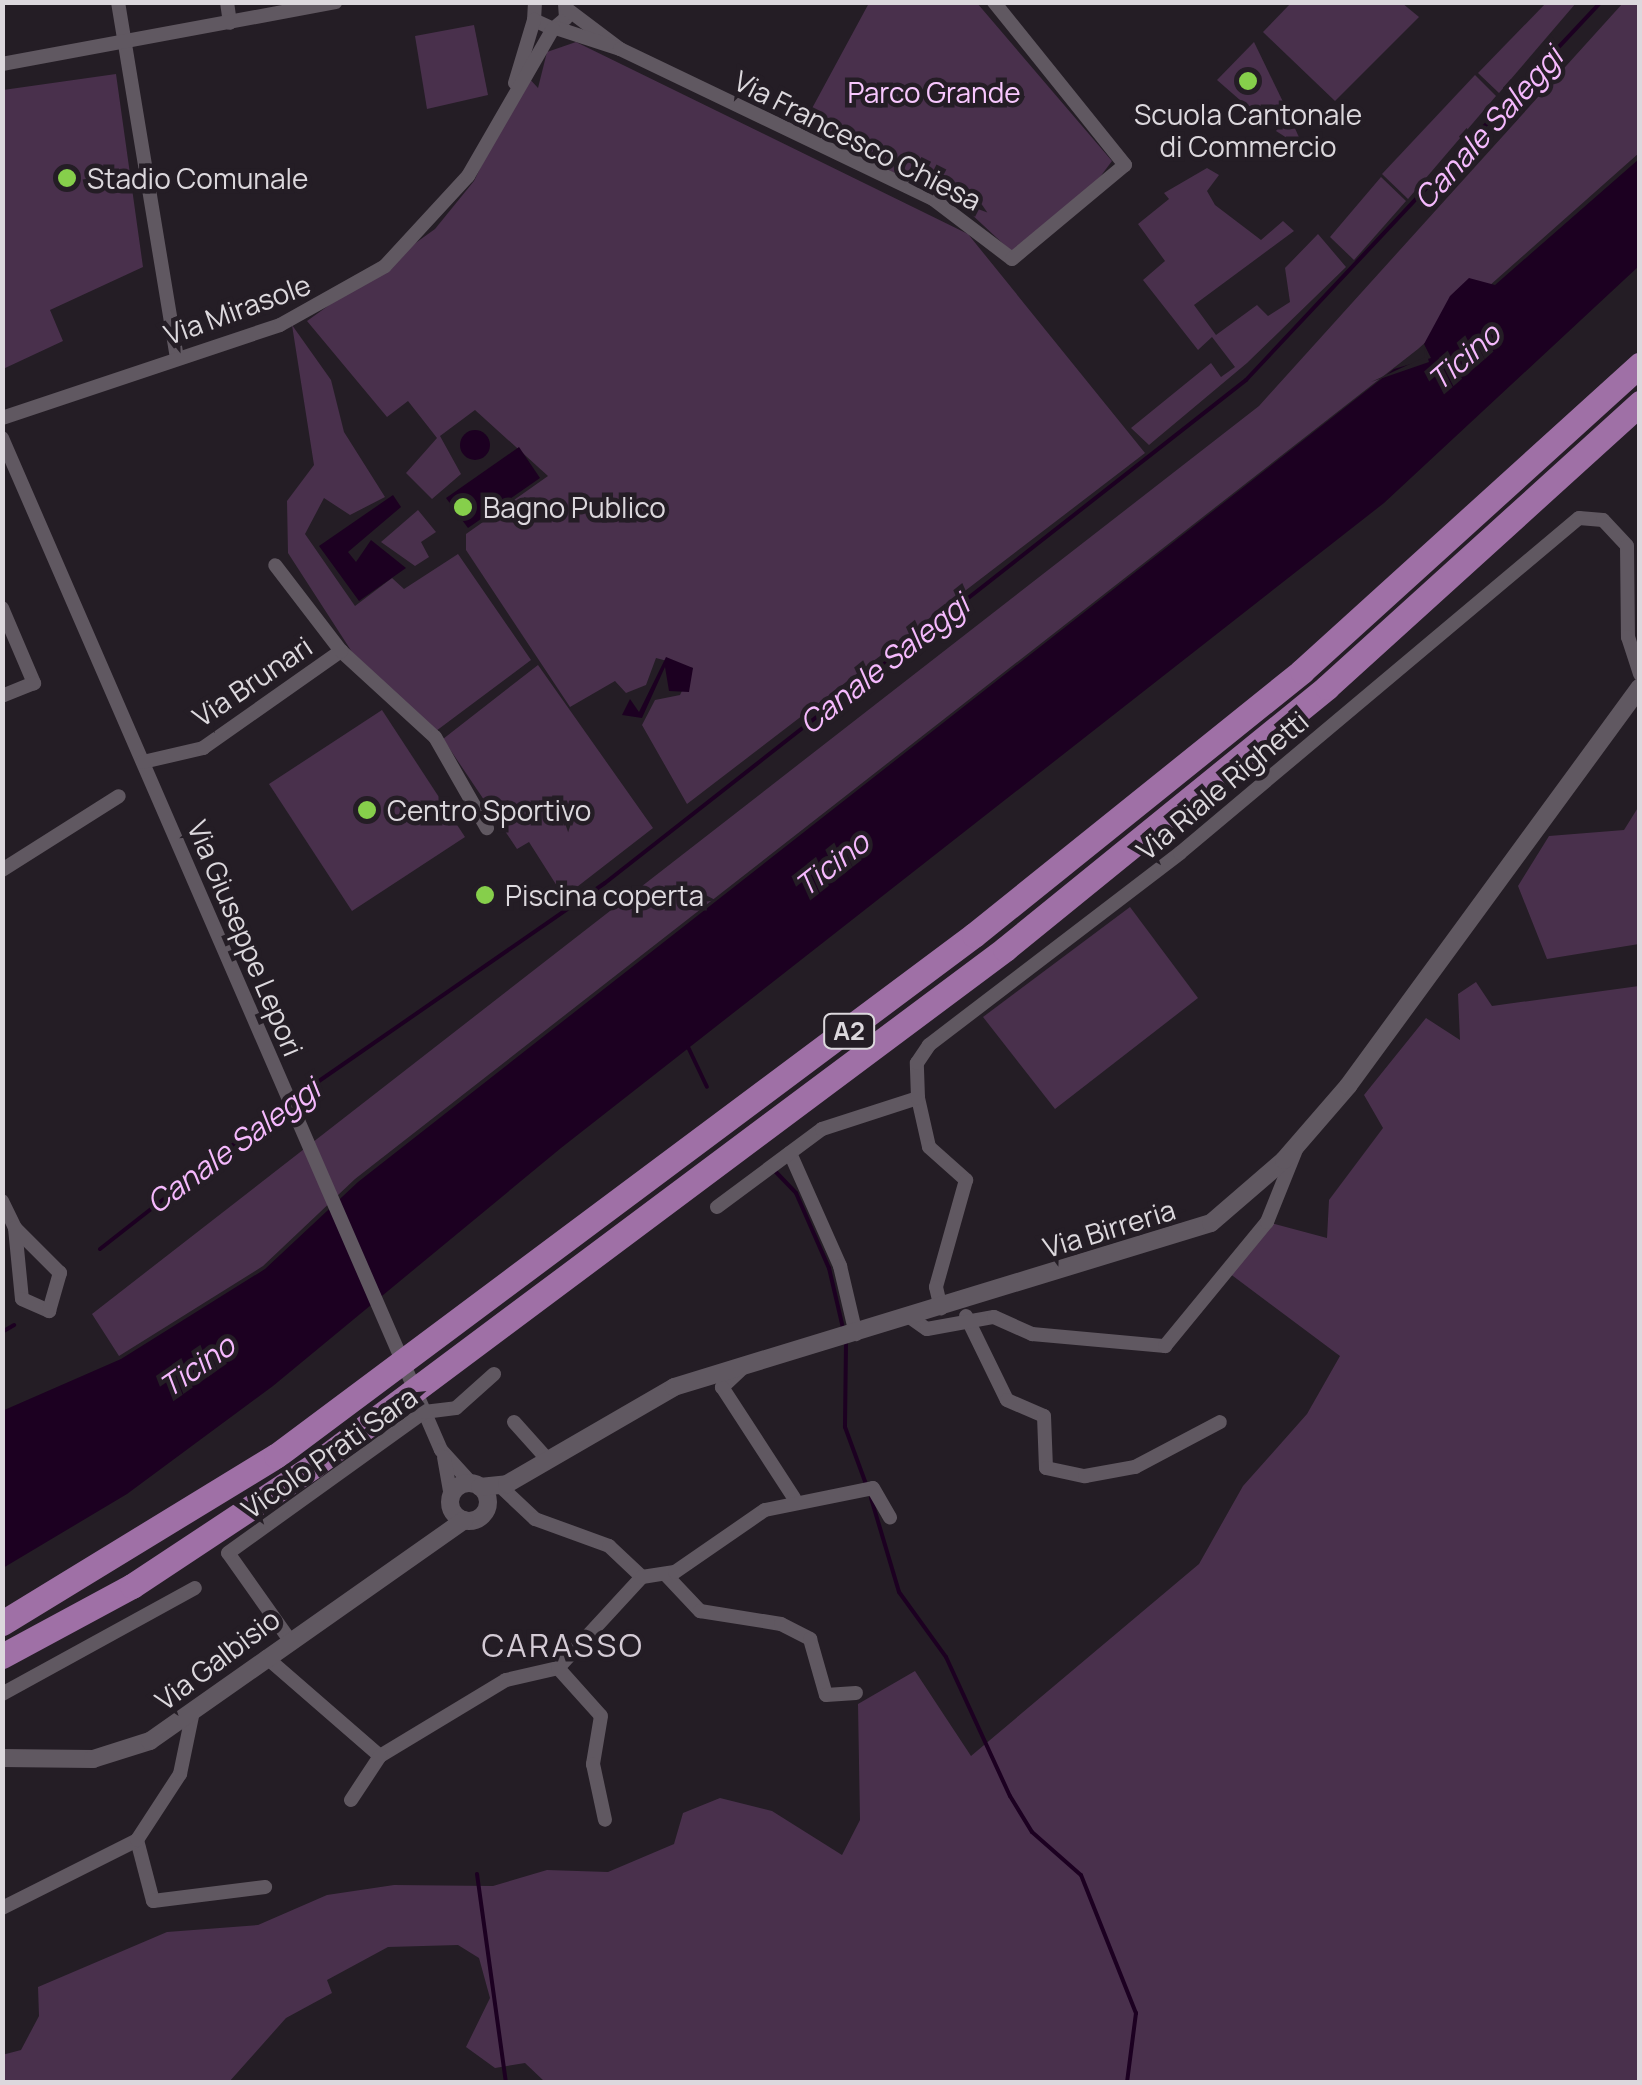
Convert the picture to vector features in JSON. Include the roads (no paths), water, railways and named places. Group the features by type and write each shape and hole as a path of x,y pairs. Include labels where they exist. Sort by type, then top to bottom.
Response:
{"highway":[{"name":"A2","path":"2,1623 276,1456 974,935 1302,670 1640,365"},
{"name":"A2","path":"2,1656 166,1565 313,1466 976,971 1314,699 1640,403"}],"street":[{"path":"118,2 177,358"},
{"path":"227,2 230,23"},
{"name":"Via Francesco Chiesa","path":"518,2 554,29 620,49 956,210 1012,259 1125,165 994,2"},
{"path":"2,64 333,3"},
{"name":"Via Francesco Chiesa","path":"566,6 620,49"},
{"name":"Via Mirasole","path":"2,418 280,325 384,266 447,205 566,6"},
{"name":"Via Mirasole","path":"514,89 534,12"},
{"name":"Via Giuseppe Lepori","path":"2,438 442,1454 456,1508"},
{"name":"Via Riale Righetti","path":"918,1098 917,1064 929,1045 1180,853 1563,527 1595,517 1622,536 1631,631 1640,674"},
{"name":"Via Brunari","path":"143,762 203,748 341,651 275,565"},
{"path":"2,608 34,682 2,696"},
{"name":"Via Riale Righetti","path":"1631,631 1640,648"},
{"path":"341,651 434,737 487,828"},
{"name":"Via Birreria","path":"456,1508 488,1505 652,1396 1200,1228 1298,1145 1475,921 1640,687"},
{"path":"2,870 119,796"},
{"path":"717,1207 822,1129 918,1098 929,1147 966,1180 936,1287 941,1308"},
{"path":"911,1318 927,1328 966,1316 1123,1350 1164,1346 1266,1222 1298,1145"},
{"path":"790,1153 840,1266 853,1334"},
{"path":"2,1200 15,1228 22,1299 49,1312 60,1273 15,1228"},
{"path":"966,1316 1006,1400 1041,1411 1040,1460 1051,1470 1135,1468 1220,1422"},
{"path":"746,1366 722,1387 794,1498"},
{"name":"Vicolo Prati Sara","path":"290,1639 228,1553 424,1412 456,1408 494,1374"},
{"path":"514,1422 550,1461"},
{"name":"Via Giuseppe Lepori","path":"442,1454 476,1485"},
{"path":"456,1508 476,1485 488,1505"},
{"name":"Via Birreria","path":"476,1485 504,1491"},
{"path":"350,1800 380,1756 506,1680 558,1668 642,1577 666,1575 794,1498 871,1488 890,1518"},
{"path":"504,1491 535,1519 602,1541 642,1577"},
{"name":"Via Galbisio","path":"2,1758 115,1755 192,1716 290,1639 441,1535 456,1508"},
{"path":"666,1575 700,1611 781,1624 810,1639 826,1695 856,1693"},
{"path":"2,1694 194,1588"},
{"path":"266,1657 380,1756"},
{"path":"558,1668 600,1716 593,1764 605,1820"},
{"path":"2,1908 137,1840 180,1774 192,1716"},
{"path":"137,1840 153,1901 265,1888"}],"water":[{"name":"Ticino","path":"1639,159 1639,266 1384,503 561,1148 273,1386 127,1494 3,1568 2,1411 121,1359 265,1269 358,1182 1394,369 1431,358 1424,344 1450,296 1469,278 1495,285"},
{"path":"475,430 486,434 490,445 486,456 475,460 464,456 460,445 464,434"},
{"path":"519,447 540,478 468,528 446,498"},
{"path":"393,495 401,507 348,552 356,562 371,540 406,568 359,601 319,546"},
{"path":"666,657 693,668 689,692 669,691 665,667 642,718 622,715 630,699 639,712"}],"waterway":[{"name":"Canale Saleggi","path":"293,1099 605,883 1246,380 1601,2"},
{"path":"688,1047 707,1087"},
{"name":"Canale Saleggi","path":"100,1249 285,1104"},
{"path":"774,1170 796,1193 829,1268 843,1328"},
{"name":"Canale Saleggi","path":"2,1332 14,1325"},
{"path":"846,1343 845,1427 866,1484"},
{"path":"871,1498 899,1592 946,1657 1010,1796 1032,1832 1081,1875 1136,2013 1127,2082"},
{"path":"477,1874 506,2082"}],"place":[{"name":"Scuola Cantonale di Commercio","path":"1248,81"},
{"name":"Stadio Comunale","path":"67,178"},
{"name":"Bagno Publico","path":"463,507"},
{"name":"Centro Sportivo","path":"367,810"},
{"name":"Piscina coperta","path":"485,895"}],"district":[{"name":"CARASSO","path":"563,1645"}],"park label":[{"name":"Parco Grande","path":"934,92"}]}
